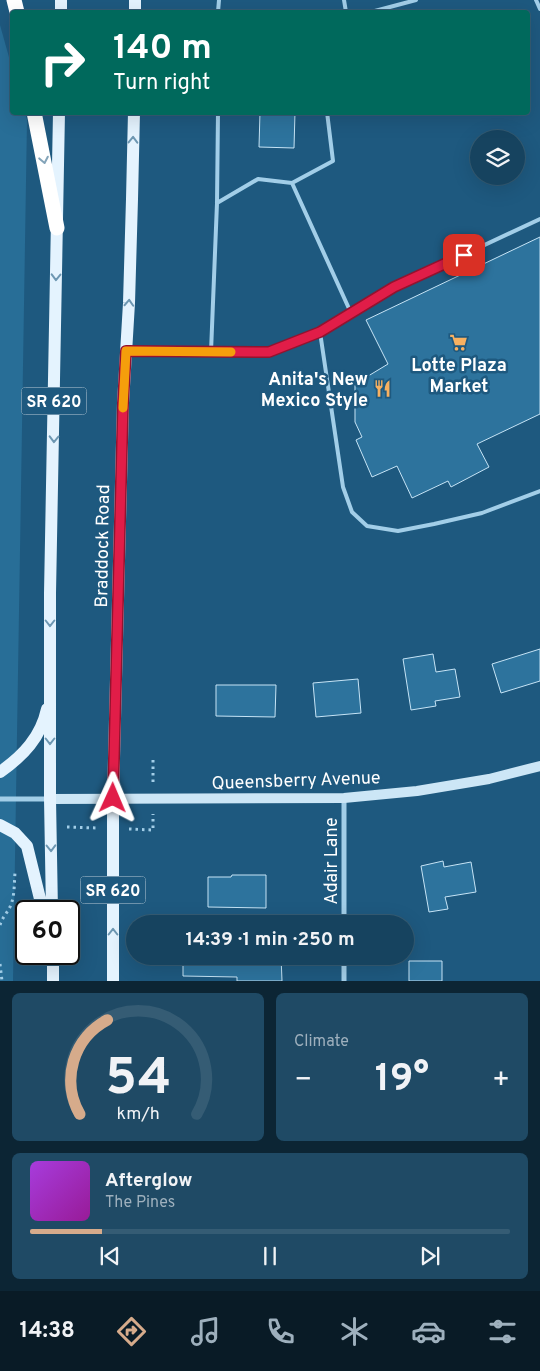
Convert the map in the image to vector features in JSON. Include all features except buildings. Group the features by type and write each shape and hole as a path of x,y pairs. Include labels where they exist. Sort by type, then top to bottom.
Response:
{"highway":[{"path":"35,115 57,228"}],"main road":[{"name":"SR 620","path":"52,900 50,574 59,115"},
{"name":"Braddock Road","path":"113,981 113,798 123,403 134,115"},
{"path":"0,772 37,737 45,717 50,692"},
{"path":"0,825 15,833 27,846 40,900"},
{"path":"53,965 53,981"}],"street":[{"name":"Queensberry Avenue","path":"50,799 344,798 417,791 489,779 540,766"},
{"name":"Adair Lane","path":"344,798 344,915"},
{"path":"0,799 50,799"},
{"path":"344,965 344,981"}],"lane":[{"path":"378,10 416,0"},
{"path":"536,0 540,9"},
{"path":"211,352 217,203 218,115"},
{"path":"217,203 258,179 292,183 332,162 327,115"},
{"path":"292,183 351,313"},
{"path":"126,351 269,352 320,332 399,285 540,219"},
{"path":"320,332 344,486 352,512 367,526 398,530 434,524 482,513 540,491"}],"path":[{"path":"0,925 10,907 14,890 15,868"},
{"path":"0,964 2,981"}],"shaded area":[{"path":"0,25 10,61 10,115 26,115 27,120 13,981 0,981"}],"slow traffic":[{"path":"123,408 126,351 231,352"}],"place":[{"name":"Lotte Plaza Market","path":"459,342"},
{"name":"Anita's New Mexico Style","path":"382,389"}],"route":[{"path":"113,798 126,351 269,352 320,332 394,287 464,255"}]}
